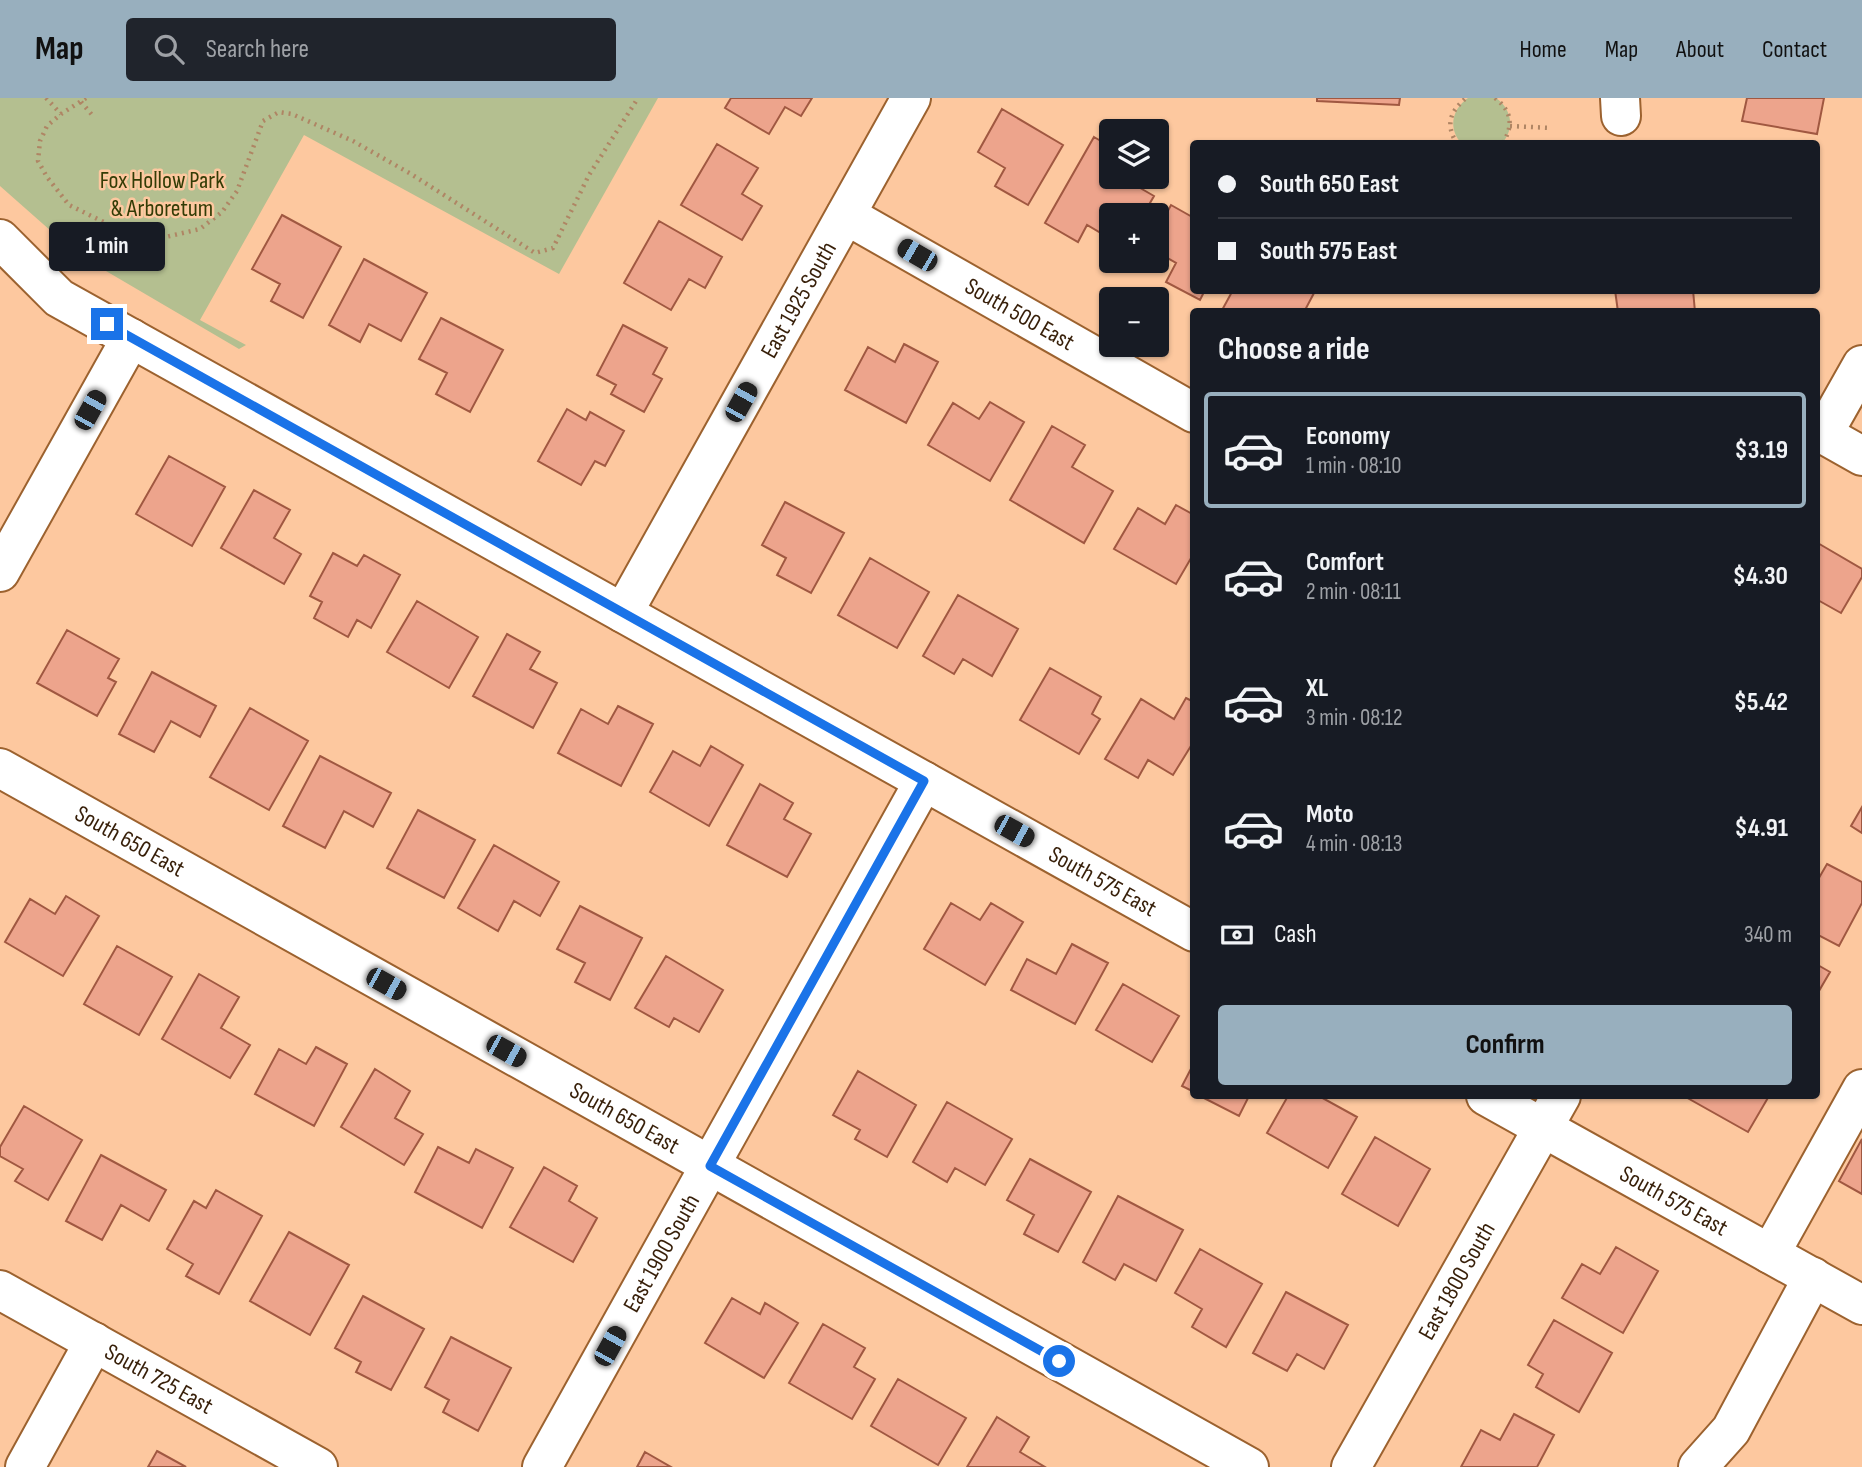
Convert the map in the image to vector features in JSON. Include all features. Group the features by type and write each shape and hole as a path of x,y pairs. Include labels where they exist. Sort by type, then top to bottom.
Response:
{"street":[{"name":"East 1925 South","path":"623,613 911,98"},
{"name":"South 500 East","path":"846,215 1190,411"},
{"name":"South 575 East","path":"0,239 59,298 1190,930"},
{"path":"0,572 131,338"},
{"path":"1862,365 1823,434 1862,456"},
{"name":"South 650 East","path":"0,768 1249,1467"},
{"name":"East 1900 South","path":"542,1467 924,781"},
{"path":"1770,1254 1862,1088"},
{"name":"South 575 East","path":"1499,1099 1552,1111 1770,1254 1862,1305"},
{"name":"East 1800 South","path":"1351,1467 1552,1111"},
{"path":"1698,1467 1731,1430 1813,1277"},
{"name":"South 725 East","path":"0,1290 317,1467"},
{"path":"26,1467 94,1342"}],"path":[{"path":"46,98 61,114"},
{"path":"93,116 84,100 61,114 47,126 40,141 38,161 69,205 116,228 157,239 200,229 222,212 237,191 263,121 279,112 292,114 353,141 411,174 535,253 553,248 589,175 638,98"},
{"path":"1455,140 1451,132 1452,113 1466,98"},
{"path":"1495,98 1510,117 1510,126 1504,140"},
{"path":"1510,126 1551,128"}],"green space":[{"name":"Fox Hollow Park & Arboretum","path":"0,98 658,98 559,274 304,135 200,320 246,345 239,349 77,254 0,186"},
{"path":"1468,98 1496,98 1506,108 1510,119 1509,132 1504,140 1459,140 1453,125 1455,113"}],"building":[{"path":"731,98 812,98 801,116 785,107 769,134 725,108"},
{"path":"1317,98 1400,98 1399,105 1317,101"},
{"path":"1747,98 1824,98 1817,134 1742,121"},
{"path":"1002,109 1063,145 1028,205 995,186 1005,168 978,152"},
{"path":"1094,137 1099,140 1099,189 1142,189 1154,196 1150,203 1099,203 1099,232 1087,225 1078,242 1045,223"},
{"path":"717,144 758,168 742,194 762,206 742,240 681,205"},
{"path":"1171,205 1190,216 1190,294 1203,294 1200,300 1166,282 1176,263 1169,259"},
{"path":"282,215 341,247 303,318 271,301 280,284 252,269"},
{"path":"659,221 722,257 705,288 689,279 671,310 624,283"},
{"path":"364,259 427,293 401,341 369,324 360,342 329,325"},
{"path":"1231,294 1313,294 1306,308 1223,308"},
{"path":"1616,294 1693,294 1695,308 1617,308"},
{"path":"441,318 503,350 470,412 436,394 447,373 419,359"},
{"path":"623,325 667,348 653,374 662,379 644,412 611,394 616,385 597,375"},
{"path":"904,344 938,362 906,423 845,390 868,347 895,362"},
{"path":"990,402 1024,422 990,481 928,445 953,403 979,419"},
{"path":"567,409 586,420 590,412 624,431 605,466 595,461 581,485 538,461"},
{"path":"1052,426 1085,445 1072,467 1113,491 1084,543 1010,500"},
{"path":"169,456 225,487 192,546 136,514"},
{"path":"254,490 290,510 274,538 301,554 284,584 221,548"},
{"path":"785,502 844,533 811,593 777,575 786,558 762,545"},
{"path":"1176,505 1190,513 1190,560 1176,584 1114,549 1138,508 1165,524"},
{"path":"1820,544 1862,569 1862,577 1841,613 1820,601"},
{"path":"333,553 357,566 364,555 400,575 371,628 357,620 348,637 314,618 322,602 310,596"},
{"path":"870,558 929,592 897,648 838,615"},
{"path":"958,595 1018,629 992,676 963,659 954,674 923,656"},
{"path":"417,601 478,637 449,688 387,652"},
{"path":"67,630 119,659 108,678 116,682 97,716 37,683"},
{"path":"507,634 540,652 530,669 557,683 533,728 473,696"},
{"path":"1050,668 1101,697 1092,714 1100,719 1079,754 1020,720"},
{"path":"152,672 216,706 200,737 171,721 154,752 119,734"},
{"path":"1186,698 1190,700 1190,747 1173,775 1148,760 1138,778 1105,759 1141,699 1174,719"},
{"path":"618,706 653,724 621,786 558,753 581,709 608,724"},
{"path":"250,708 308,741 269,810 210,777"},
{"path":"711,746 743,765 709,826 650,792 673,751 700,766"},
{"path":"320,756 391,793 373,827 344,811 325,848 283,826"},
{"path":"760,784 793,803 784,819 811,834 787,877 727,845"},
{"path":"1862,807 1862,833 1851,826"},
{"path":"418,810 475,840 444,898 387,868"},
{"path":"494,845 559,882 540,916 514,901 498,931 458,908"},
{"path":"1827,864 1862,882 1862,903 1839,946 1820,936 1820,876"},
{"path":"66,896 99,916 63,976 5,942 30,899 55,914"},
{"path":"951,903 980,920 991,903 1023,922 985,985 924,949"},
{"path":"580,906 642,938 610,1000 575,982 585,963 557,949"},
{"path":"1072,944 1108,963 1075,1024 1011,990 1027,959 1056,974"},
{"path":"117,946 172,977 139,1035 84,1004"},
{"path":"666,956 723,990 699,1032 674,1018 669,1027 635,1008"},
{"path":"1820,966 1830,972 1820,989"},
{"path":"199,974 239,997 221,1028 250,1045 230,1078 162,1039"},
{"path":"1123,984 1179,1016 1152,1062 1096,1030"},
{"path":"316,1047 347,1064 314,1126 255,1094 279,1049 306,1064"},
{"path":"375,1069 410,1091 395,1118 423,1134 404,1165 341,1127"},
{"path":"858,1071 916,1105 887,1157 855,1139 860,1130 833,1115"},
{"path":"1190,1071 1190,1090 1182,1086"},
{"path":"1206,1099 1248,1099 1239,1116"},
{"path":"1286,1099 1324,1099 1357,1117 1328,1168 1267,1133"},
{"path":"1689,1099 1767,1099 1748,1132"},
{"path":"947,1102 1012,1139 985,1185 955,1168 947,1182 913,1162"},
{"path":"24,1106 82,1140 48,1200 15,1181 23,1169 0,1156 0,1147"},
{"path":"1375,1137 1430,1169 1398,1226 1342,1194"},
{"path":"1862,1139 1862,1194 1839,1181"},
{"path":"438,1147 469,1163 476,1149 513,1168 482,1228 415,1192"},
{"path":"101,1155 166,1190 149,1221 121,1205 102,1240 66,1221"},
{"path":"1030,1159 1091,1192 1058,1252 1024,1234 1034,1215 1007,1200"},
{"path":"544,1167 577,1186 569,1201 597,1218 573,1262 510,1227"},
{"path":"216,1190 262,1216 219,1294 186,1276 193,1264 167,1249 194,1201 206,1208"},
{"path":"1118,1196 1183,1230 1156,1281 1124,1264 1115,1280 1083,1262"},
{"path":"289,1232 349,1265 310,1335 250,1301"},
{"path":"1616,1247 1658,1271 1623,1333 1562,1298 1582,1264 1600,1274"},
{"path":"1200,1249 1262,1284 1226,1347 1192,1327 1202,1309 1175,1293"},
{"path":"1286,1292 1348,1325 1324,1369 1297,1354 1287,1371 1253,1353"},
{"path":"363,1296 424,1329 391,1390 356,1372 361,1362 335,1348"},
{"path":"732,1298 760,1314 765,1303 798,1323 764,1378 705,1343"},
{"path":"1554,1320 1612,1353 1579,1412 1536,1387 1543,1374 1528,1365"},
{"path":"823,1324 865,1348 854,1367 875,1379 852,1419 789,1383"},
{"path":"451,1337 511,1368 478,1431 443,1412 449,1400 425,1387"},
{"path":"898,1379 966,1418 938,1465 871,1426"},
{"path":"1514,1414 1554,1435 1537,1467 1461,1467 1481,1430 1500,1440"},
{"path":"997,1417 1029,1437 1020,1452 1045,1467 967,1467"},
{"path":"157,1451 186,1467 148,1467"},
{"path":"645,1452 671,1467 637,1467"}],"route":[{"path":"107,324 924,781 710,1166 1059,1361"}]}
